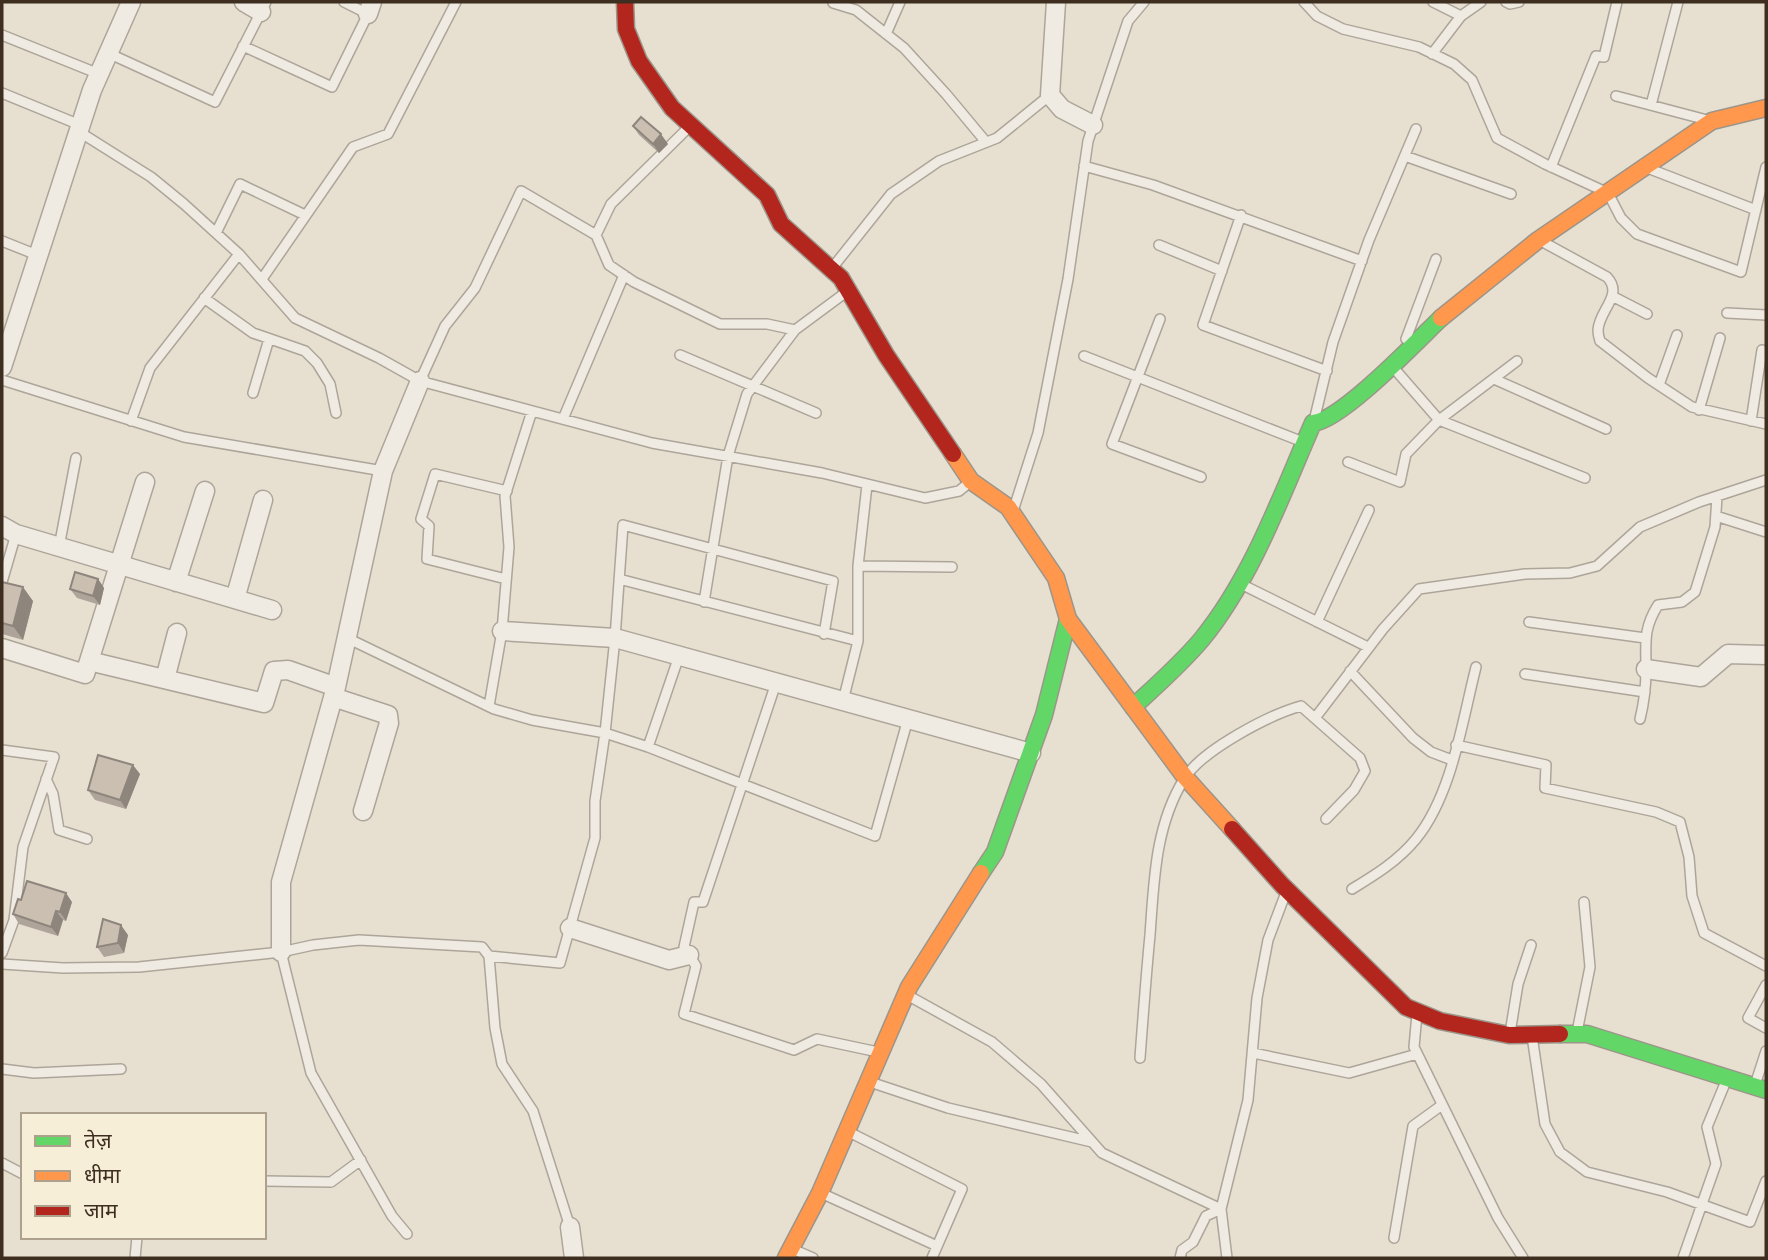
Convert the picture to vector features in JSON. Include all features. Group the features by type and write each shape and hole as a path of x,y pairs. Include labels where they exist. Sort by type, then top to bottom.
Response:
{"street":[{"path":"2,367 79,128 99,74 131,2"},
{"path":"244,2 263,7"},
{"path":"625,2 626,29 639,61 672,108 767,195 781,224 841,278 886,355 971,481 1013,513 1056,578 1068,619 1185,777 1287,890 1406,1007 1440,1020 1509,1035 1587,1034 1760,1088"},
{"path":"1056,2 1050,95 1062,109 1093,125"},
{"path":"1133,707 1182,662 1217,618 1256,552 1313,423 1322,422 1364,391 1449,310 1538,240 1712,121 1765,110"},
{"path":"281,952 281,882 334,692 383,471 420,382"},
{"path":"2,648 85,674 145,482"},
{"path":"176,582 205,491"},
{"path":"235,599 263,500"},
{"path":"9,530 272,610"},
{"path":"788,1254 848,1131 905,994 936,941 995,852 1044,715 1068,619"},
{"path":"502,631 615,638 1031,753"},
{"path":"165,679 177,633"},
{"path":"1646,669 1702,677 1728,654 1766,655"},
{"path":"89,661 264,702 274,671 288,670 388,715 389,723 363,811"},
{"path":"570,928 668,960 689,955"},
{"path":"570,1227 574,1258"}],"lane":[{"path":"243,46 332,87 370,8 344,2"},
{"path":"262,279 354,147 388,134 456,2"},
{"path":"886,34 900,2"},
{"path":"1013,513 1038,433 1068,279 1084,166 1093,125 1128,21 1144,2"},
{"path":"1304,2 1317,16 1343,29 1419,47 1454,64 1472,80 1497,138 1608,193 1621,218 1637,234 1741,272 1766,167"},
{"path":"1433,2 1461,16"},
{"path":"1432,54 1461,16 1481,2"},
{"path":"1506,2 1519,2"},
{"path":"1551,167 1596,56 1604,57 1617,2"},
{"path":"1651,105 1678,2"},
{"path":"833,3 856,10 904,48 986,142"},
{"path":"108,54 215,102 263,7"},
{"path":"2,35 99,74"},
{"path":"2,93 79,128 151,177 239,254 295,318 379,358 420,382 652,443 822,473 925,498 959,491 971,481"},
{"path":"831,269 891,194 939,160 997,138 1050,95"},
{"path":"1616,96 1712,121"},
{"path":"596,235 611,204 691,125"},
{"path":"1313,423 1334,342 1362,261 1416,129"},
{"path":"1405,156 1511,194"},
{"path":"1084,166 1153,185 1241,215 1362,261"},
{"path":"1646,167 1756,210"},
{"path":"216,233 240,184 305,215"},
{"path":"420,382 445,327 475,288 521,191 596,235 609,265 720,324 767,324 795,330"},
{"path":"1241,215 1203,325 1327,371"},
{"path":"1538,240 1607,277 1614,284 1612,296 1598,329 1600,341 1659,385 1699,410 1766,424"},
{"path":"2,241 37,255"},
{"path":"1159,245 1222,271"},
{"path":"131,421 150,368 239,254"},
{"path":"1411,346 1406,339 1436,259"},
{"path":"563,419 624,275"},
{"path":"704,602 728,456 747,394 795,330 848,291"},
{"path":"1612,296 1647,314"},
{"path":"204,298 253,333 304,351 317,362 330,384 336,413"},
{"path":"1727,313 1766,315"},
{"path":"1160,318 1112,444 1201,477"},
{"path":"1659,385 1677,335"},
{"path":"1699,410 1720,338"},
{"path":"253,393 269,339"},
{"path":"1751,421 1762,350"},
{"path":"680,355 816,413"},
{"path":"1084,356 1304,443"},
{"path":"1348,462 1400,482 1406,454 1439,421 1517,360"},
{"path":"1391,365 1439,421 1585,478"},
{"path":"1494,379 1606,429"},
{"path":"2,380 184,437 383,471"},
{"path":"489,706 502,631 509,547 505,496 532,411"},
{"path":"59,547 76,458"},
{"path":"506,579 427,559 429,526 421,519 435,474 507,491"},
{"path":"1315,718 1368,647 1419,589 1525,574 1570,573 1597,566 1640,527 1766,480"},
{"path":"843,701 858,641 858,566 867,485"},
{"path":"1640,719 1645,692 1649,620 1658,605 1682,602 1695,592 1715,527 1717,497"},
{"path":"1317,622 1369,510"},
{"path":"1716,516 1766,532"},
{"path":"489,956 560,963 595,838 594,801 605,733 615,638 623,525 833,580 824,634"},
{"path":"2,582 9,530"},
{"path":"858,566 952,567"},
{"path":"619,579 858,641"},
{"path":"1238,582 1368,647"},
{"path":"1529,621 1646,638"},
{"path":"347,638 489,706 532,720 605,733 648,747 875,836 908,719"},
{"path":"648,747 679,656"},
{"path":"1352,889 1386,869 1416,839 1440,798 1457,745 1476,667"},
{"path":"1350,671 1413,738 1431,752 1452,760"},
{"path":"1525,674 1645,692"},
{"path":"776,682 703,902 694,902 684,947 696,966 684,1014 794,1050 817,1039 879,1052"},
{"path":"1140,1058 1156,863 1166,813 1185,777 1201,760 1280,712 1301,706 1360,758 1365,771 1354,790 1326,819"},
{"path":"1457,745 1546,765 1545,788 1656,812 1679,822 1689,857 1692,896 1704,933 1766,966"},
{"path":"2,750 54,757 23,847 20,886 2,953"},
{"path":"46,779 53,794 60,830 87,839"},
{"path":"1227,1258 1220,1209 1248,1100 1257,998 1268,940 1287,890"},
{"path":"1576,1034 1590,968 1584,902"},
{"path":"2,964 64,968 139,967 281,952 359,940 482,947 489,956 495,1028 502,1064 533,1111 570,1227"},
{"path":"1509,1035 1518,984 1531,945"},
{"path":"281,952 311,1073 392,1216 407,1234"},
{"path":"1766,985 1748,1018 1766,1028"},
{"path":"905,994 992,1042 1041,1084 1102,1153 1220,1209"},
{"path":"1417,1012 1414,1047 1499,1218 1523,1258"},
{"path":"1531,1034 1545,1124 1560,1152 1587,1172 1667,1192 1750,1222 1766,1181"},
{"path":"1760,1088 1766,1051"},
{"path":"1253,1053 1349,1073 1418,1054"},
{"path":"2,1069 34,1073 121,1069"},
{"path":"1683,1258 1716,1164 1707,1127 1727,1077"},
{"path":"868,1081 948,1108 1092,1142"},
{"path":"1394,1238 1413,1126 1442,1105"},
{"path":"848,1131 962,1189 932,1258"},
{"path":"266,1181 331,1182 361,1160"},
{"path":"2,1163 21,1173"},
{"path":"820,1193 937,1246"},
{"path":"1180,1258 1182,1250 1193,1242 1206,1216 1220,1209"},
{"path":"135,1258 137,1239"},
{"path":"788,1254 813,1258"}],"building":[{"path":"641,117 661,134 653,144 633,126"},
{"path":"75,572 98,579 93,596 70,589"},
{"path":"2,582 23,587 13,626 2,623"},
{"path":"98,755 133,765 120,800 88,790"},
{"path":"27,881 66,893 60,912 56,911 51,927 13,914"},
{"path":"103,919 121,925 118,943 97,947"}],"traffic: fast":[{"path":"1133,707 1186,657 1220,615 1265,535 1313,423 1326,419 1360,395 1441,318"},
{"path":"981,873 995,852 1044,715 1068,619"},
{"path":"1560,1034 1587,1034 1766,1090"}],"traffic: slow":[{"path":"1441,318 1538,240 1712,121 1766,108"},
{"path":"953,454 971,481 1008,507 1056,578 1068,619 1185,777 1232,829"},
{"path":"786,1258 820,1193 909,987 981,873"}],"traffic: jam":[{"path":"625,2 626,29 639,61 672,108 767,195 781,224 841,278 886,355 953,454"},
{"path":"1232,829 1282,885 1406,1007 1440,1021 1509,1035 1560,1034"}]}
